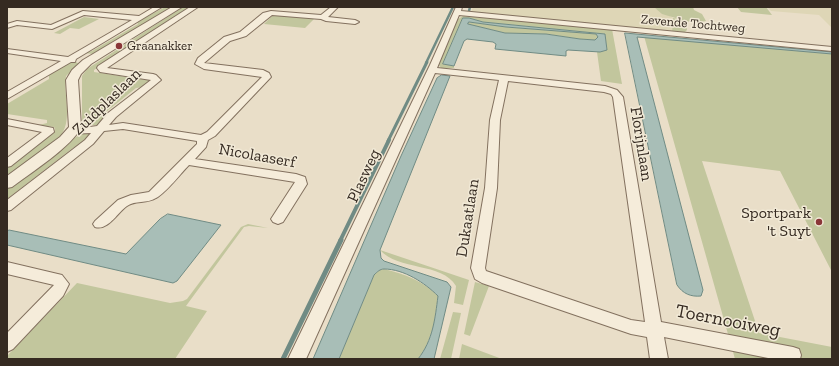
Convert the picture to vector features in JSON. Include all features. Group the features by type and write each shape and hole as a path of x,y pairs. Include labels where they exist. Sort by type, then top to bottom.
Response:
{"street":[{"path":"7,96 159,7"},
{"name":"Zuidplaslaan","path":"7,183 65,140 73,132 75,127 72,80 76,72 87,62 178,7"},
{"name":"Zuidplaslaan","path":"7,207 89,142 112,115 156,80 153,77 103,70 101,68 195,7"},
{"path":"323,17 335,7"},
{"name":"Zevende Tochtweg","path":"458,10 832,49"},
{"name":"Plasweg","path":"297,359 432,70 458,10"},
{"path":"7,26 17,24 52,27 83,13 140,18"},
{"name":"Nicolaaserf","path":"100,224 122,203 130,199 147,198 153,194 202,145 203,139 216,129 267,77 263,73 204,66 199,64 201,60 227,39 243,34 266,15 276,13 323,17"},
{"path":"323,17 326,19 355,22"},
{"path":"7,52 87,62"},
{"name":"Florijnlaan","path":"432,70 605,89 614,92 618,97 659,359"},
{"name":"Dukaatlaan","path":"504,78 496,120 491,188 478,268 480,275 487,279 623,324 655,330"},
{"name":"Zuidplaslaan","path":"7,122 50,130 48,134 7,163"},
{"name":"Nicolaaserf","path":"73,132 123,126 203,139"},
{"name":"Nicolaaserf","path":"187,161 301,180 301,184 278,219"},
{"path":"7,268 57,279 62,284 58,291 7,344"},
{"name":"Toernooiweg","path":"655,330 793,355"}],"shaded area":[{"path":"473,7 655,7 673,18 672,33 471,12"},
{"path":"767,7 832,7 832,28 819,15 771,11"}],"green space":[{"path":"165,7 173,7 93,54 85,53 92,51 138,24 137,22"},
{"path":"183,7 193,7 94,70 94,72 153,81 144,87 136,88 106,112 106,117 98,125 84,125 82,122 82,76 87,69"},
{"path":"654,7 693,7 694,10 702,14 706,21 696,23 686,21 687,30 683,34 672,33 673,18 679,19 662,14"},
{"path":"737,7 766,7 772,15 741,12"},
{"path":"278,15 315,18 305,28 264,24 272,16"},
{"path":"463,16 612,29 622,84 601,81 597,52 607,50 605,34 483,22 469,18 463,18 443,64 454,66 454,68 441,68 438,64 458,19"},
{"path":"84,17 99,19 79,29 70,28 60,34 54,33"},
{"path":"469,22 506,27 596,34 598,37 595,40 547,34 505,33 467,24"},
{"name":"Sportpark 't Suyt","path":"644,36 832,54 832,272 780,171 702,161 759,333 832,347 832,359 735,359"},
{"path":"76,62 79,64 66,76 67,116 66,124 59,138 7,177 7,166 54,133 55,129 54,127 39,125 47,123 47,120 7,114 7,104 49,79 49,74 68,63"},
{"path":"85,133 91,135 81,146 73,148 7,199 7,189 80,134"},
{"path":"248,224 268,228 249,226 244,227 186,306 207,311 175,359 7,359 7,356 77,283 170,303 187,299 241,227"},
{"path":"380,250 469,280 463,305 454,303 456,286 449,278 441,273 388,257"},
{"path":"384,269 399,273 420,282 438,296 430,337 423,352 418,359 339,359 374,275 379,270"},
{"path":"475,282 489,286 470,336 464,334"},
{"path":"453,312 461,313 451,359 440,359"},
{"path":"462,344 502,359 459,359"}],"water":[{"path":"463,18 483,22 605,34 607,50 600,52 568,50 566,51 566,56 495,49 496,44 493,42 467,39 464,41 454,66 443,64","holes":["469,22 506,27 596,34 598,37 595,40 546,34 505,33 468,24"]},
{"path":"625,33 832,52 832,54 637,37 703,290 701,296 688,294 682,291 677,285"},
{"path":"442,75 450,76 380,250 381,258 384,261 447,282 451,287 434,359 418,359 430,337 438,296 427,286 406,274 399,271 384,269 380,270 374,275 339,359 313,359 401,156 437,78"},
{"path":"168,214 221,225 177,281 173,283 7,245 7,231 9,230 126,254 160,219"}],"waterway":[{"path":"426,63 453,7"},
{"path":"469,11 470,7"},
{"path":"388,141 427,62"},
{"path":"340,241 389,140"},
{"path":"283,359 341,240"}],"place":[{"name":"Graanakker","path":"119,46"},
{"name":"Sportpark 't Suyt","path":"819,222"}]}
